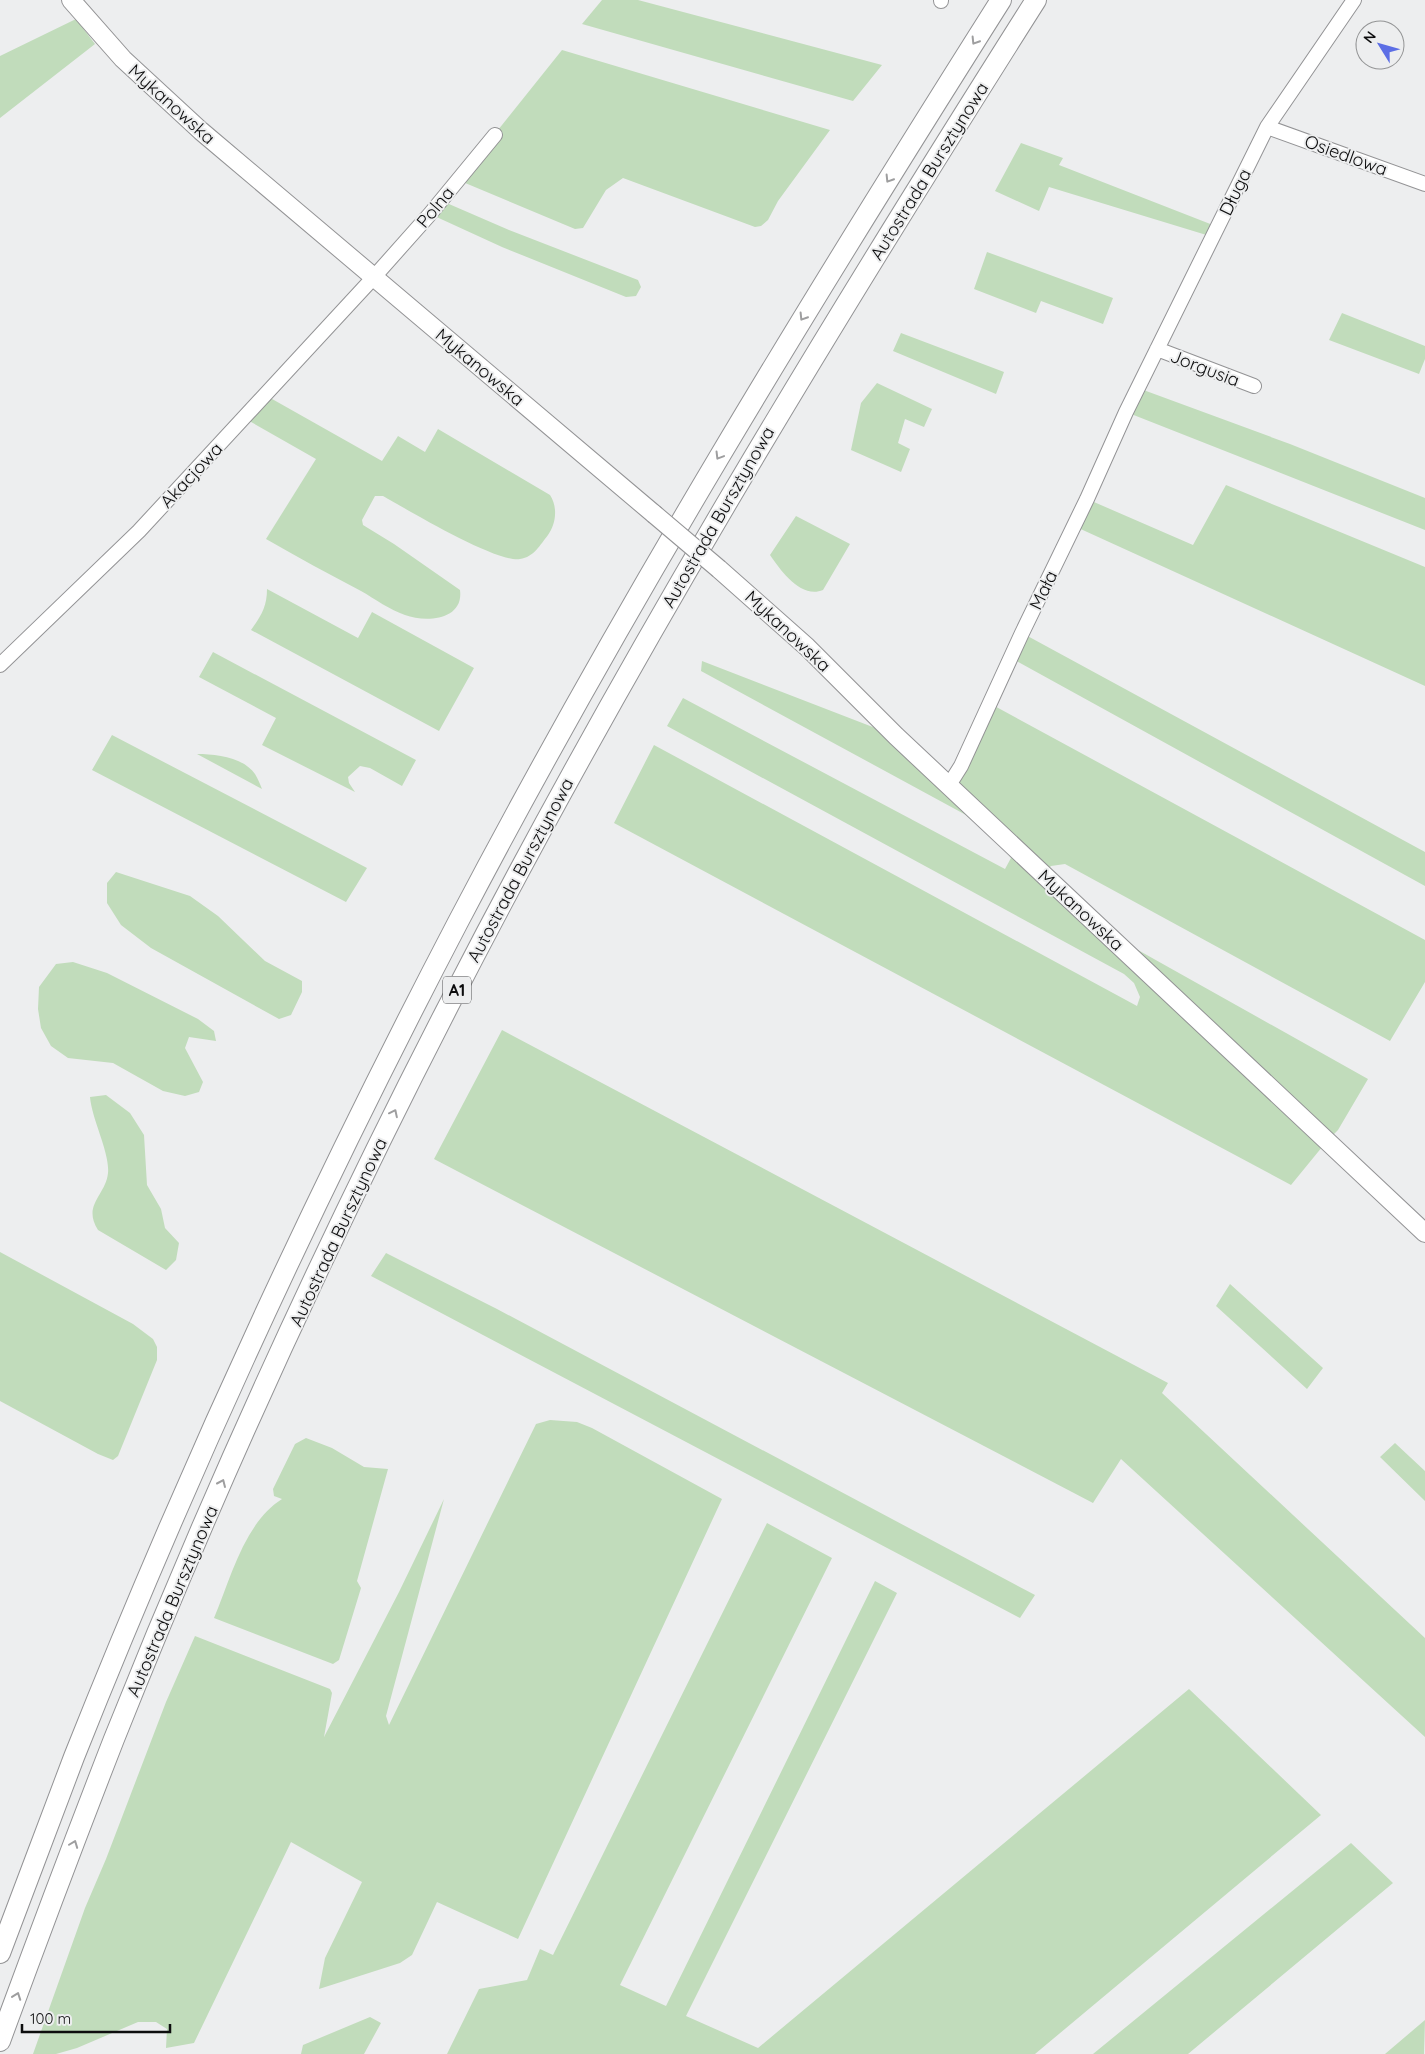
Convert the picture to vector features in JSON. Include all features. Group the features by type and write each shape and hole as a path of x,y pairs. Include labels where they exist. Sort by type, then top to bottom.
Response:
{"highway":[{"name":"Autostrada Bursztynowa","path":"0,1953 75,1755 226,1399 329,1179 430,977 531,786 658,560 825,281 1001,0"},
{"name":"Autostrada Bursztynowa","path":"0,2041 114,1739 209,1513 320,1266 445,1012 570,776 715,522 879,250 1036,0"}],"main road":[{"name":"Mykanowska","path":"71,0 123,60 247,172 719,569 807,647 949,785 1425,1233"}],"street":[{"name":"Długa","path":"1135,394 1268,127 1354,0"},
{"name":"Osiedlowa","path":"1268,127 1425,184"},
{"name":"Polna","path":"374,277 430,214 495,135"},
{"name":"Akacjowa","path":"0,665 139,531 374,277"},
{"name":"Jorgusia","path":"1157,349 1254,386"},
{"name":"Mała","path":"949,785 961,766 1135,394"}],"green space":[{"path":"602,0 638,0 882,65 853,101 582,24"},
{"path":"76,19 95,44 0,118 0,56"},
{"path":"562,50 830,130 778,201 768,220 761,226 755,227 623,178 606,190 583,228 575,229 458,180"},
{"path":"1021,143 1063,158 1059,165 1218,227 1213,237 1049,187 1039,211 995,191"},
{"path":"442,201 509,230 638,280 641,287 636,296 626,297 502,247 430,214"},
{"path":"987,252 1113,298 1103,324 1041,301 1036,313 974,289"},
{"path":"1342,313 1425,346 1425,359 1419,374 1329,340"},
{"path":"901,333 1004,372 996,394 893,351"},
{"path":"877,383 932,409 924,427 905,419 898,443 910,449 901,472 851,450 861,403"},
{"path":"1138,388 1290,444 1425,498 1425,530 1126,412"},
{"path":"265,395 382,461 398,436 425,452 438,429 550,495 555,510 551,531 529,556 520,559 508,558 473,545 383,496 375,496 362,520 363,525 460,590 460,600 456,608 442,617 423,619 405,615 394,610 266,539 316,459 244,418"},
{"path":"1226,485 1425,567 1425,686 1074,526 1087,499 1193,545"},
{"path":"796,516 850,544 823,590 807,591 799,587 792,582 770,555"},
{"path":"267,589 358,638 372,612 474,668 439,731 251,630 263,611"},
{"path":"1022,633 1425,852 1425,886 1011,658"},
{"path":"213,652 416,760 402,786 370,768 360,766 348,777 349,783 355,792 262,745 276,718 199,677"},
{"path":"702,661 896,736 949,785 989,703 1425,940 1425,982 1390,1041 1065,864 1051,866 1044,874 1104,931 1368,1079 1338,1130 1291,1185 614,823 654,745 1137,1006 1140,997 1134,983 1124,974 667,726 683,698 1005,869 1011,858 1003,848 966,815 701,671"},
{"path":"112,735 367,868 346,902 92,770"},
{"path":"197,754 221,756 244,764 255,774 262,789"},
{"path":"116,872 190,896 218,916 265,961 302,981 302,992 291,1015 279,1019 151,948 121,925 107,903 107,883"},
{"path":"73,962 107,973 198,1019 214,1031 216,1041 189,1037 185,1048 203,1082 199,1092 185,1096 163,1091 113,1063 68,1058 51,1046 41,1028 38,1009 39,987 56,964"},
{"path":"502,1030 1168,1383 1162,1393 1425,1638 1425,1737 1121,1459 1093,1503 434,1159"},
{"path":"106,1095 130,1113 144,1135 147,1185 161,1209 165,1228 179,1243 176,1260 166,1270 98,1230 94,1221 94,1207 106,1181 108,1165 90,1097"},
{"path":"0,1252 133,1324 153,1339 157,1347 157,1360 118,1456 113,1460 98,1454 0,1401"},
{"path":"386,1253 497,1309 1035,1595 1020,1618 371,1276"},
{"path":"1230,1284 1323,1368 1307,1389 1216,1306"},
{"path":"550,1420 577,1422 592,1428 722,1499 518,1939 437,1902 412,1955 400,1963 319,1989 325,1958 362,1882 291,1842 194,2043 166,2048 167,2029 156,2022 138,2022 77,2048 56,2054 33,2054 85,1908 106,1859 166,1702 195,1636 330,1689 332,1693 324,1737 399,1592 444,1499 386,1716 389,1725 536,1424"},
{"path":"306,1438 332,1448 364,1467 388,1469 357,1581 361,1588 339,1660 333,1664 214,1618 248,1537 269,1509 282,1499 274,1496 273,1489 295,1444"},
{"path":"1395,1443 1425,1471 1425,1501 1380,1457"},
{"path":"767,1523 832,1558 620,1985 666,2006 875,1581 897,1593 686,2016 758,2048 1189,1689 1321,1815 1035,2054 447,2054 479,1989 527,1980 540,1949 553,1955"},
{"path":"1351,1843 1393,1883 1188,2054 1093,2054"},
{"path":"370,2017 381,2023 364,2054 301,2054 303,2045"},
{"path":"1425,2020 1424,2054 1385,2054"}]}
